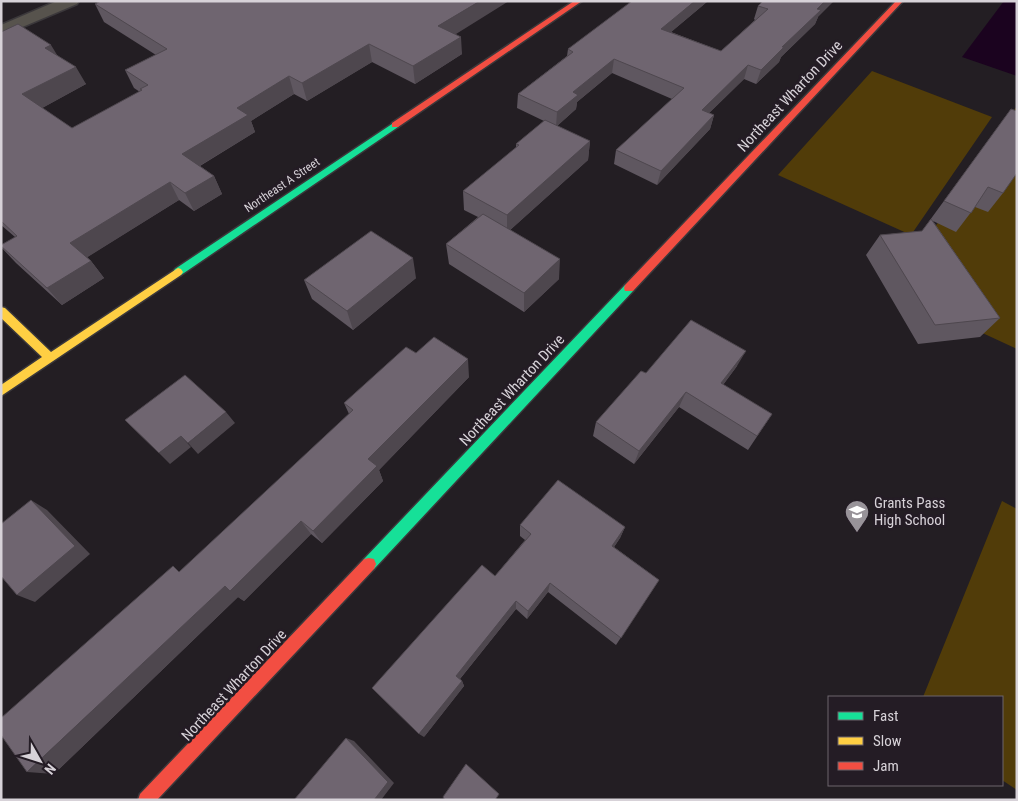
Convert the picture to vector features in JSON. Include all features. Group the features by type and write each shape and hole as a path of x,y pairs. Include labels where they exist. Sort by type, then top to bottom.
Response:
{"street":[{"path":"1,31 71,1"},
{"name":"Northeast A Street","path":"1,391 578,1"},
{"name":"Northeast Wharton Drive","path":"146,800 900,1"},
{"path":"1,311 50,358"}],"shaded area":[{"path":"1004,1 1017,1 1017,76 962,57"},
{"path":"872,71 992,117 911,235 778,175"},
{"path":"1017,106 1017,349 976,330 920,249"},
{"path":"1002,501 1017,509 1017,790 1003,781 1003,696 923,696"}],"building":[{"path":"101,1 480,1 438,26 461,37 413,66 369,44 302,83 289,76 237,108 248,115 182,154 214,176 185,193 170,182 70,243 91,261 47,288 1,246 17,236 1,221 1,32 18,24 51,45 45,48 76,67 22,94 72,128 142,90 140,89 148,85 125,70 167,49 95,4"},
{"path":"632,1 695,1 661,29 721,51 768,9 758,6 763,1 825,1 817,9 821,10 761,70 748,65 702,110 714,115 661,171 616,150 684,88 614,59 573,92 578,95 557,112 518,94 573,52 568,49"},
{"path":"1011,109 1017,111 1017,173 1003,193 988,187 971,213 944,201"},
{"path":"545,120 590,141 507,215 463,191 519,145 516,144"},
{"path":"483,214 560,259 524,293 446,244"},
{"path":"931,219 1000,318 935,325 880,235 922,231"},
{"path":"371,231 413,258 347,311 304,280"},
{"path":"691,320 746,351 721,383 772,414 757,436 686,392 639,451 596,422 641,371 646,373"},
{"path":"434,337 468,359 368,459 377,466 313,531 301,521 230,591 225,586 27,772 1,735 1,718 173,566 179,572 353,410 344,403 406,347 416,353"},
{"path":"185,375 226,412 188,443 181,436 159,453 125,420"},
{"path":"558,480 625,527 612,546 659,580 621,638 550,583 528,611 516,601 456,676 462,681 419,734 372,688 482,565 495,576 531,534 520,525"},
{"path":"31,500 75,546 17,595 1,576 1,524"},
{"path":"346,738 388,782 374,800 294,800"},
{"path":"466,764 499,794 495,800 445,800 443,797"}],"traffic: fast":[{"path":"178,272 395,125"},
{"path":"369,564 629,288"}],"traffic: slow":[{"path":"1,391 178,272"},
{"path":"1,311 50,358"}],"traffic: jam":[{"path":"395,125 579,1"},
{"path":"629,288 900,1"},
{"path":"146,800 369,564"}],"place":[{"name":"Grants Pass High School","path":"857,533"}]}
